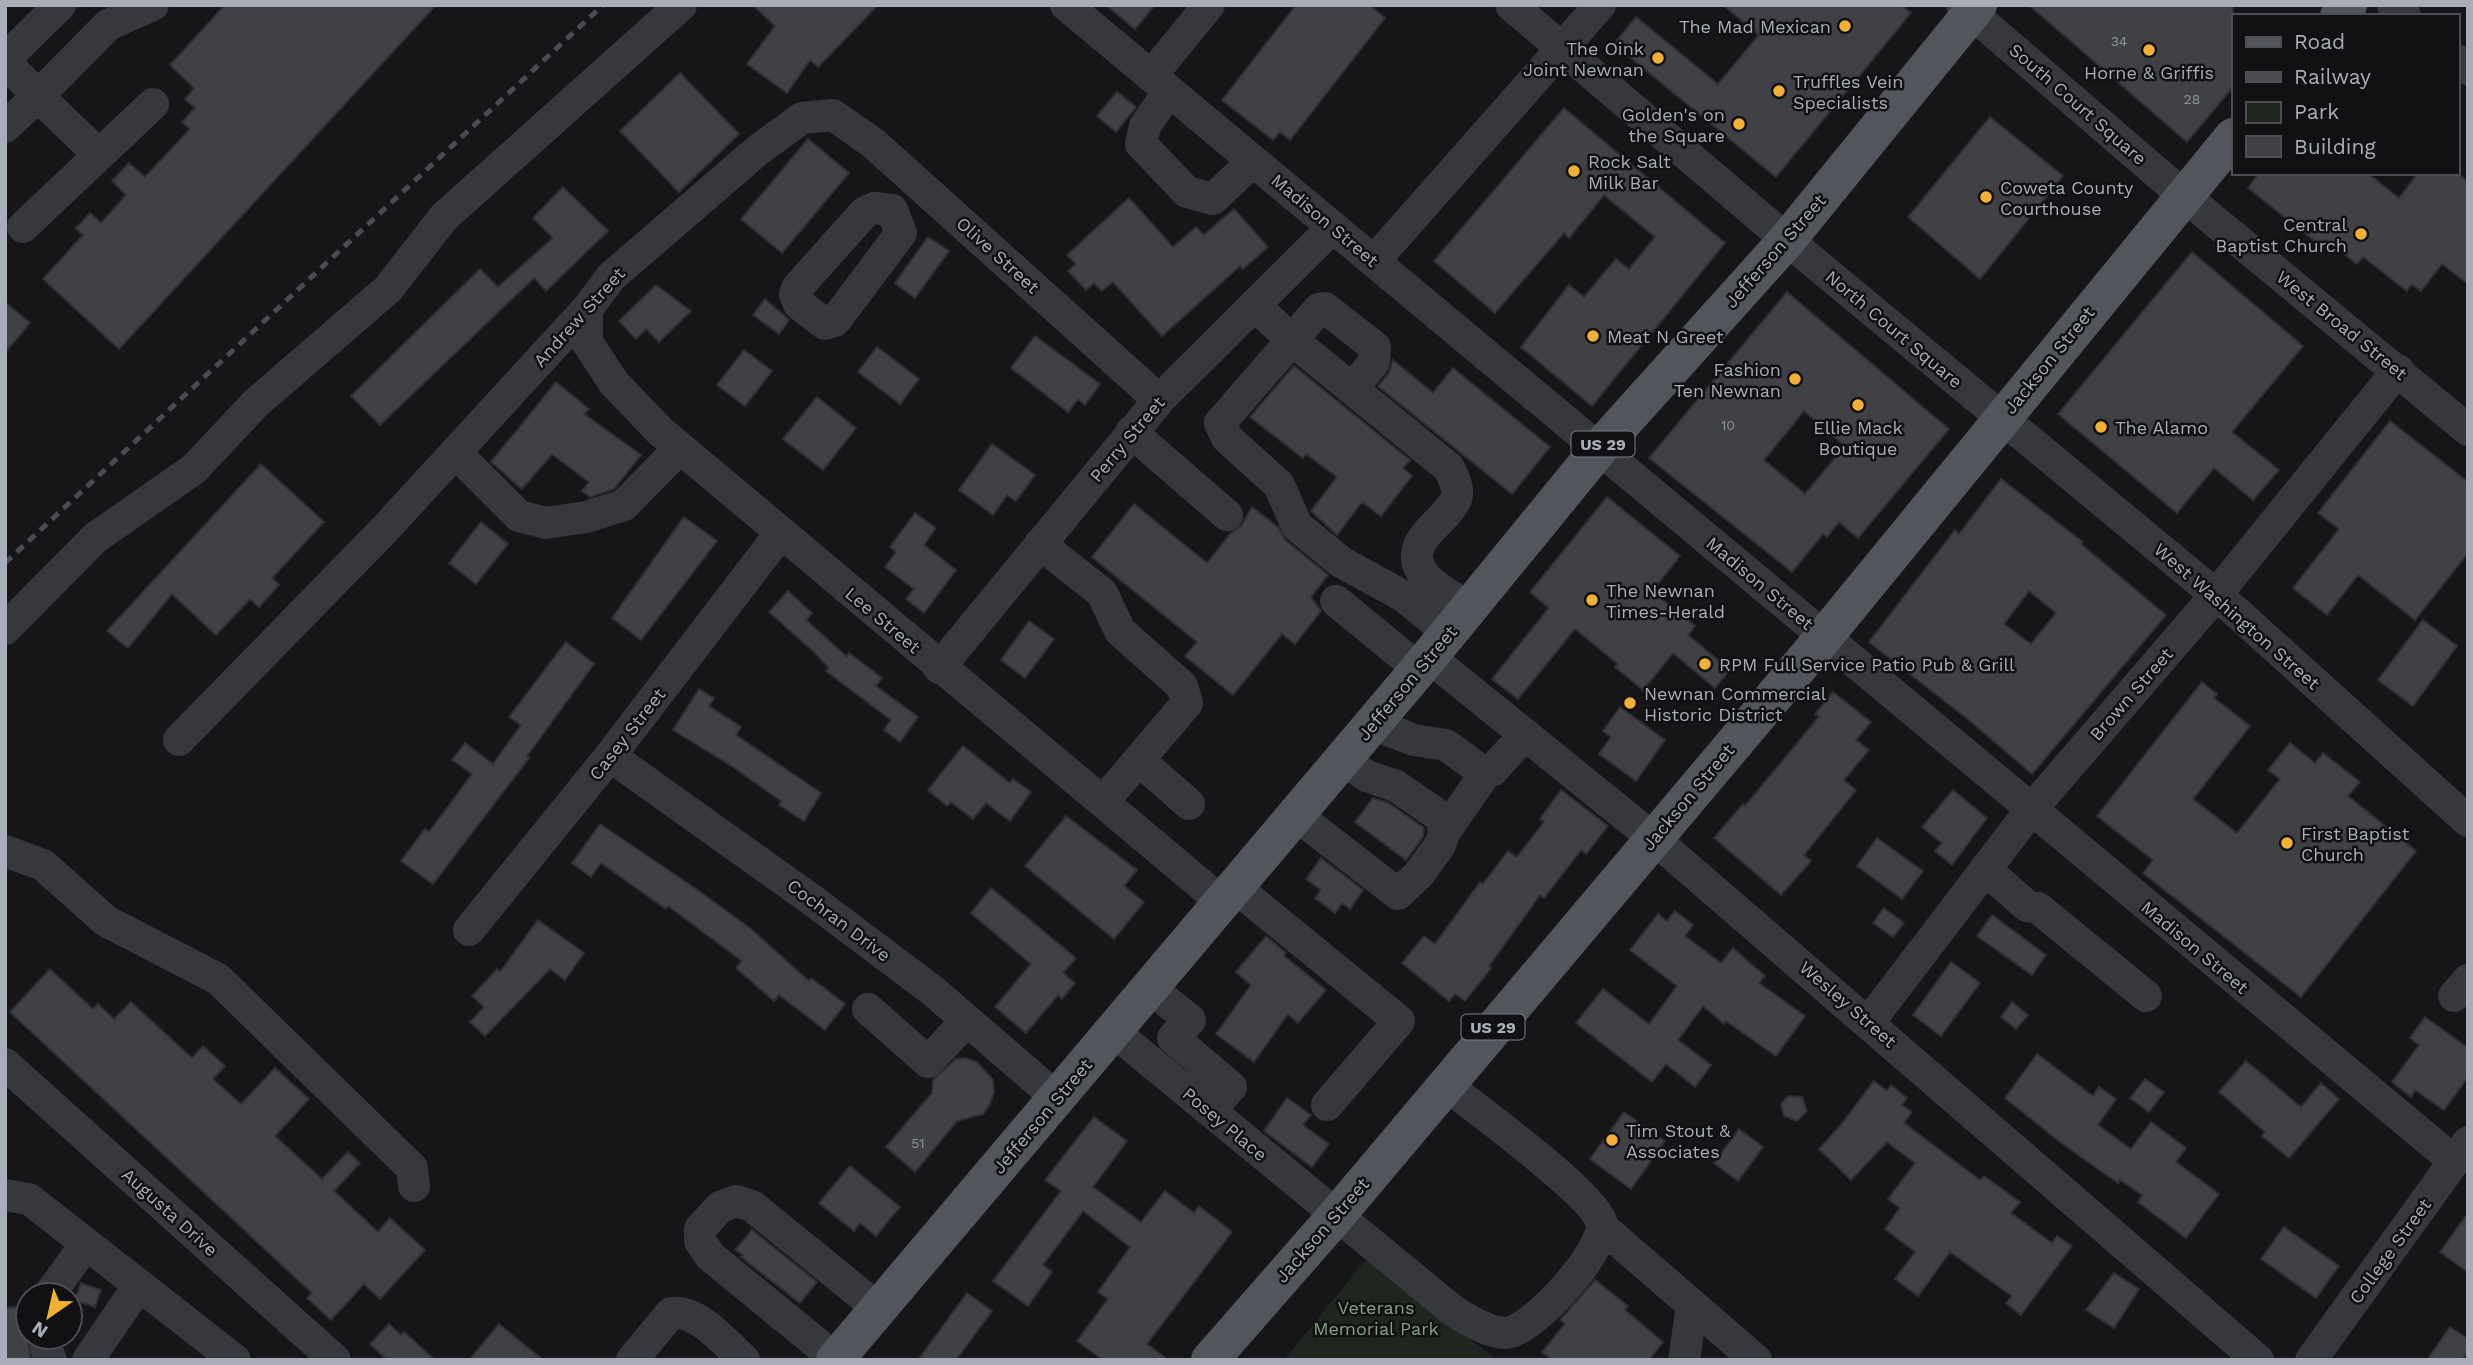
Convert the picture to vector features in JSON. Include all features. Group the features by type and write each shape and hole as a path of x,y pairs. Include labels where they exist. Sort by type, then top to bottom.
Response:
{"main road":[{"name":"Jefferson Street","path":"836,1359 1442,642 1599,449 1787,240 1971,8"},
{"name":"US 29","path":"2183,195 2232,138"},
{"name":"Jackson Street","path":"1221,1356 1445,1084 1824,636 2183,195"}],"street":[{"path":"60,5 5,61 99,156"},
{"path":"5,127 108,25 153,5"},
{"path":"5,629 95,538 194,469 256,403 388,289 444,217 681,5"},
{"name":"Madison Street","path":"1066,5 1824,636 2030,811 2461,1152"},
{"path":"1209,5 1160,84 1144,126 1141,144 1187,192 1213,199 1253,161"},
{"name":"North Court Square","path":"1511,5 2001,419"},
{"path":"1374,261 1600,5"},
{"name":"South Court Square","path":"1971,8 2183,195"},
{"path":"23,227 153,104"},
{"name":"Olive Street","path":"833,115 873,143 1159,400"},
{"name":"Andrew Street","path":"178,740 384,530 587,309 611,277 758,150 802,118 833,115"},
{"path":"892,210 917,182"},
{"name":"West Broad Street","path":"2183,195 2468,430"},
{"name":"Perry Street","path":"939,668 1159,400 1333,227"},
{"path":"1254,305 1292,340 1449,468 1457,487 1456,498 1421,540 1417,552 1442,642"},
{"path":"1352,388 1374,362 1377,353 1375,347 1325,308 1319,309 1220,423 1227,438 1273,478 1297,526 1341,562 1405,597 1442,642"},
{"name":"Lee Street","path":"587,309 587,342 614,383 680,448 939,668 1103,802 1399,1021 1327,1105"},
{"name":"Brown Street","path":"1869,1022 2030,811 2216,595 2398,370"},
{"name":"West Washington Street","path":"2001,419 2216,595 2468,821"},
{"path":"1131,432 1227,515"},
{"path":"456,453 519,516 546,523 586,517 624,505 680,448"},
{"name":"Casey Street","path":"469,930 610,757 780,534"},
{"path":"1040,544 1102,593 1120,631 1182,686 1187,694 1187,702 1103,802"},
{"path":"1336,601 1442,642"},
{"name":"Wesley Street","path":"1442,642 1525,734 1653,838 1869,1022 2258,1360"},
{"path":"1373,724 1415,740 1446,745 1483,772 1493,770 1525,734"},
{"name":"Cochran Drive","path":"610,757 813,900 933,990 1057,1098"},
{"path":"1343,760 1367,776 1396,786 1441,817 1444,833"},
{"path":"1140,761 1189,804"},
{"path":"1296,815 1398,894 1440,845 1444,833 1487,771"},
{"path":"5,851 43,864 106,921 218,979 412,1168 414,1186"},
{"path":"1985,869 2027,906 2038,908 2146,996"},
{"path":"1150,988 1190,1020 1173,1038 1231,1087 1210,1111"},
{"path":"868,1009 928,1062 967,1020"},
{"name":"Posey Place","path":"1113,1031 1451,1309 1477,1324 1504,1333 1532,1322 1592,1254 1598,1244 1602,1227"},
{"name":"Augusta Drive","path":"5,1064 323,1356"},
{"path":"1445,1084 1560,1176 1594,1211 1602,1227 1756,1360"},
{"name":"College Street","path":"2311,1360 2461,1152"},
{"path":"5,1218 5,1195 29,1199 235,1360"},
{"path":"836,1359 710,1256 700,1241 700,1229 720,1207 736,1201 752,1206 879,1309"},
{"path":"59,1281 86,1244"},
{"path":"88,1360 139,1285"},
{"path":"1684,1360 1692,1306"},
{"path":"632,1360 671,1313 681,1312 693,1316 744,1360"}],"green space":[{"name":"Veterans Memorial Park","path":"1369,1256 1496,1360 1284,1360"}],"building":[{"path":"225,5 436,5 119,349 43,279 83,235 76,228 90,213 101,223 126,195 112,181 129,163 145,177 190,129 182,122 195,108 185,99 194,88 170,65"},
{"path":"753,5 878,5 818,67 810,60 787,93 747,64 775,26"},
{"path":"1106,5 1155,5 1135,29"},
{"path":"1296,5 1369,5 1385,18 1290,140 1280,132 1273,140 1222,100"},
{"path":"1723,5 1901,5 1911,13 1776,177 1614,44 1636,17 1718,84 1759,35"},
{"path":"2029,5 2233,5 2232,88 2187,142"},
{"path":"680,73 739,134 679,192 620,131"},
{"path":"1117,92 1136,107 1116,132 1097,116"},
{"path":"1564,108 1725,243 1592,406 1521,347 1569,285 1584,297 1616,259 1629,269 1655,237 1604,195 1569,238 1564,233 1495,313 1434,261"},
{"name":"Coweta County Courthouse","path":"1990,117 2063,176 1980,279 1908,217"},
{"path":"808,139 849,173 782,253 741,219"},
{"path":"2258,175 2370,175 2399,198 2416,175 2459,175 2468,182 2468,284 2442,264 2421,291 2412,284 2407,291 2363,257 2357,264 2326,240 2321,246 2248,188"},
{"path":"563,187 608,231 546,291 534,278 380,425 351,396 480,269 498,287 553,238 533,218"},
{"path":"1129,198 1173,247 1196,227 1204,235 1234,209 1268,247 1243,269 1240,266 1162,336 1113,282 1102,291 1094,283 1086,290 1068,271 1076,264 1067,255"},
{"path":"928,237 949,251 915,298 895,283"},
{"path":"2192,252 2303,346 2232,432 2279,470 2253,500 2214,468 2177,513 2058,414"},
{"path":"656,285 691,311 659,342 646,329 636,339 619,321"},
{"path":"1787,292 1949,429 1858,538 1839,522 1827,537 1823,534 1792,572 1649,458","holes":["1804,411 1845,446 1805,494 1764,460"]},
{"path":"765,299 789,320 779,334 753,315"},
{"path":"5,302 30,323 5,353"},
{"path":"1035,336 1100,384 1085,405 1078,399 1068,412 1011,368"},
{"path":"877,347 919,379 900,404 858,372"},
{"path":"744,350 772,371 745,406 717,385"},
{"path":"1393,360 1433,393 1453,368 1550,447 1512,494 1378,386 1389,373"},
{"path":"1294,366 1410,460 1403,468 1412,476 1381,516 1362,502 1337,535 1311,511 1337,477 1306,454 1303,458 1250,417"},
{"path":"556,382 589,409 584,414 641,455 614,489 590,497 582,491 589,482 552,454 522,489 491,462"},
{"path":"817,397 856,428 823,470 783,439"},
{"path":"2390,421 2468,482 2468,553 2415,620 2358,575 2327,615 2293,588 2339,529 2318,513"},
{"path":"992,444 1035,475 1016,501 1007,495 993,515 959,490"},
{"path":"261,464 324,522 272,578 279,585 259,607 250,599 216,635 172,594 128,648 107,631"},
{"path":"2001,479 2083,542 2081,544 2166,615 2032,774 1969,720 1869,642 1955,530 1959,534","holes":["2029,591 2056,613 2031,644 2004,624"]},
{"name":"The Newnan Times-Herald","path":"1607,497 1680,556 1652,591 1695,626 1688,635 1730,670 1715,688 1673,653 1643,690 1615,667 1618,664 1575,629 1518,699 1492,679 1549,608 1530,592"},
{"path":"1134,504 1207,563 1231,533 1241,526 1252,507 1278,527 1285,540 1328,575 1311,597 1321,611 1295,644 1282,634 1233,695 1185,656 1197,642 1092,557"},
{"path":"915,513 936,528 924,545 956,570 924,613 906,599 914,589 885,567 896,552 890,547"},
{"path":"684,517 717,541 641,640 612,618"},
{"path":"481,522 508,544 476,584 449,563"},
{"path":"788,591 812,613 806,620 847,657 849,653 882,678 876,686 918,717 900,742 884,730 891,720 826,671 829,668 814,652 769,612"},
{"path":"2423,620 2457,646 2413,706 2378,680"},
{"path":"1029,621 1054,639 1025,678 1001,660"},
{"path":"566,642 594,664 527,756 529,758 433,884 401,861 425,829 429,832 472,774 452,760 465,743 493,764 521,725 509,717"},
{"name":"First Baptist Church","path":"2202,682 2217,694 2214,698 2250,726 2193,799 2237,833 2280,779 2268,770 2290,743 2315,763 2323,753 2360,782 2348,796 2416,851 2301,997 2143,873 2153,860 2097,816"},
{"path":"699,689 714,698 709,706 741,727 736,735 821,793 804,821 779,805 781,801 733,767 673,730"},
{"path":"1833,692 1871,722 1856,740 1869,750 1844,780 1856,790 1804,855 1811,861 1781,895 1714,838 1743,804 1745,806 1819,717 1815,714"},
{"path":"1620,707 1665,740 1636,781 1599,754 1611,737 1603,731"},
{"path":"963,746 1010,783 1013,779 1031,792 1010,821 986,803 973,819 951,802 947,806 928,790"},
{"path":"1561,790 1608,826 1586,854 1581,850 1544,898 1540,895 1489,966 1491,968 1465,1001 1455,994 1449,1001 1402,963 1424,936 1435,944 1480,882 1483,884 1508,851 1517,857 1544,822 1540,819"},
{"path":"1953,790 1987,818 1952,865 1935,851 1942,843 1922,827"},
{"path":"1373,798 1388,803 1424,828 1423,837 1406,860 1355,822"},
{"path":"1066,816 1137,870 1124,886 1144,902 1114,939 1025,866"},
{"path":"600,824 751,929 809,981 811,978 845,1004 825,1030 779,995 774,1001 736,968 742,961 668,906 666,909 601,863 591,877 572,863"},
{"path":"1877,838 1923,871 1902,899 1857,866"},
{"path":"1321,858 1363,890 1350,909 1342,903 1335,913 1315,898 1321,890 1306,879"},
{"path":"991,888 1076,958 1063,973 1075,983 1062,999 1058,995 1026,1033 995,1007 1031,964 971,913"},
{"path":"1884,908 1904,923 1893,937 1873,923"},
{"path":"1675,911 1693,925 1685,936 1721,963 1733,948 1765,976 1759,983 1805,1016 1776,1056 1726,1021 1724,1024 1703,1006 1678,1040 1711,1065 1695,1087 1666,1064 1652,1082 1576,1023 1603,989 1649,1024 1677,986 1630,950 1658,914 1667,921"},
{"path":"1992,915 2046,955 2032,975 1977,936"},
{"path":"538,920 584,953 565,980 550,969 485,1036 470,1022 484,1007 472,996 497,969 500,972"},
{"path":"1266,936 1286,953 1284,956 1326,990 1298,1023 1288,1014 1254,1062 1216,1034 1251,985 1236,972"},
{"path":"1951,962 1980,983 1941,1036 1913,1015"},
{"path":"50,969 93,1009 98,1004 114,1019 131,1002 192,1058 203,1046 225,1066 213,1079 241,1104 275,1068 309,1099 275,1136 322,1179 348,1152 360,1163 334,1191 378,1232 390,1218 425,1250 380,1299 364,1284 331,1320 307,1298 312,1293 10,1012"},
{"path":"2012,1002 2028,1015 2016,1029 2001,1017"},
{"path":"2425,1017 2468,1048 2468,1077 2444,1110 2415,1090 2411,1097 2392,1082 2419,1045 2410,1038"},
{"path":"2037,1054 2093,1096 2099,1087 2116,1099 2098,1125 2131,1149 2151,1122 2186,1148 2176,1162 2219,1194 2186,1238 2138,1202 2142,1195 2120,1180 2118,1183 2060,1142 2005,1098"},
{"path":"965,1058 977,1062 993,1080 994,1092 990,1104 983,1114 957,1121 915,1172 886,1147 932,1093 933,1080 956,1059"},
{"path":"2246,1061 2301,1107 2321,1083 2339,1099 2289,1158 2262,1136 2265,1132 2219,1092"},
{"path":"2145,1079 2164,1092 2149,1112 2130,1098"},
{"path":"1874,1081 1887,1091 1891,1085 1907,1098 1902,1105 1912,1112 1904,1123 1980,1180 1984,1176 2020,1202 2011,1213 2052,1243 2057,1236 2072,1246 2021,1315 2006,1303 2012,1296 1950,1252 1918,1296 1895,1279 1915,1252 1885,1229 1900,1208 1888,1199 1915,1163 1887,1142 1851,1180 1819,1149"},
{"path":"1788,1096 1802,1097 1807,1111 1797,1121 1784,1116 1781,1104"},
{"path":"1287,1098 1311,1115 1303,1125 1329,1144 1312,1167 1264,1131"},
{"path":"1624,1112 1665,1141 1631,1189 1590,1159"},
{"path":"1094,1117 1127,1141 1093,1187 1141,1222 1165,1191 1194,1213 1199,1206 1232,1232 1147,1344 1168,1360 1103,1360 1077,1341 1108,1299 1098,1292 1130,1247 1083,1211 1043,1265 1052,1272 1028,1306 993,1281 1061,1191 1045,1180"},
{"path":"1739,1129 1763,1147 1738,1181 1714,1163"},
{"path":"850,1166 900,1207 876,1236 860,1223 854,1231 819,1203"},
{"path":"2468,1213 2468,1272 2440,1252"},
{"path":"2284,1227 2339,1266 2316,1298 2261,1259"},
{"path":"752,1230 817,1282 800,1303 735,1250"},
{"path":"2114,1273 2139,1289 2114,1328 2086,1310"},
{"path":"1595,1280 1628,1306 1625,1310 1663,1342 1649,1360 1552,1360 1542,1352 1565,1324 1560,1320"},
{"path":"84,1284 101,1290 95,1307 84,1303"},
{"path":"967,1293 992,1311 956,1360 918,1360"},
{"path":"14,1307 14,1351 30,1351 31,1360 5,1360 5,1308"},
{"path":"389,1324 401,1335 404,1332 435,1360 387,1360 370,1344"},
{"path":"499,1324 543,1360 469,1360"},
{"path":"2450,1327 2468,1339 2468,1351 2462,1360 2427,1360"}],"railway":[{"path":"5,563 603,5"}],"place":[{"name":"The Mad Mexican","path":"1845,26"},
{"name":"Horne & Griffis","path":"2149,50"},
{"name":"The Oink Joint Newnan","path":"1658,58"},
{"name":"Truffles Vein Specialists","path":"1779,91"},
{"name":"Golden's on the Square","path":"1739,124"},
{"name":"Rock Salt Milk Bar","path":"1574,171"},
{"name":"Coweta County Courthouse","path":"1986,197"},
{"name":"Central Baptist Church","path":"2361,234"},
{"name":"Meat N Greet","path":"1593,336"},
{"name":"Fashion Ten Newnan","path":"1795,379"},
{"name":"Ellie Mack Boutique","path":"1858,405"},
{"name":"The Alamo","path":"2101,427"},
{"name":"The Newnan Times-Herald","path":"1592,600"},
{"name":"RPM Full Service Patio Pub & Grill","path":"1705,664"},
{"name":"Newnan Commercial Historic District","path":"1630,703"},
{"name":"First Baptist Church","path":"2287,843"},
{"name":"Tim Stout & Associates","path":"1612,1140"}]}
